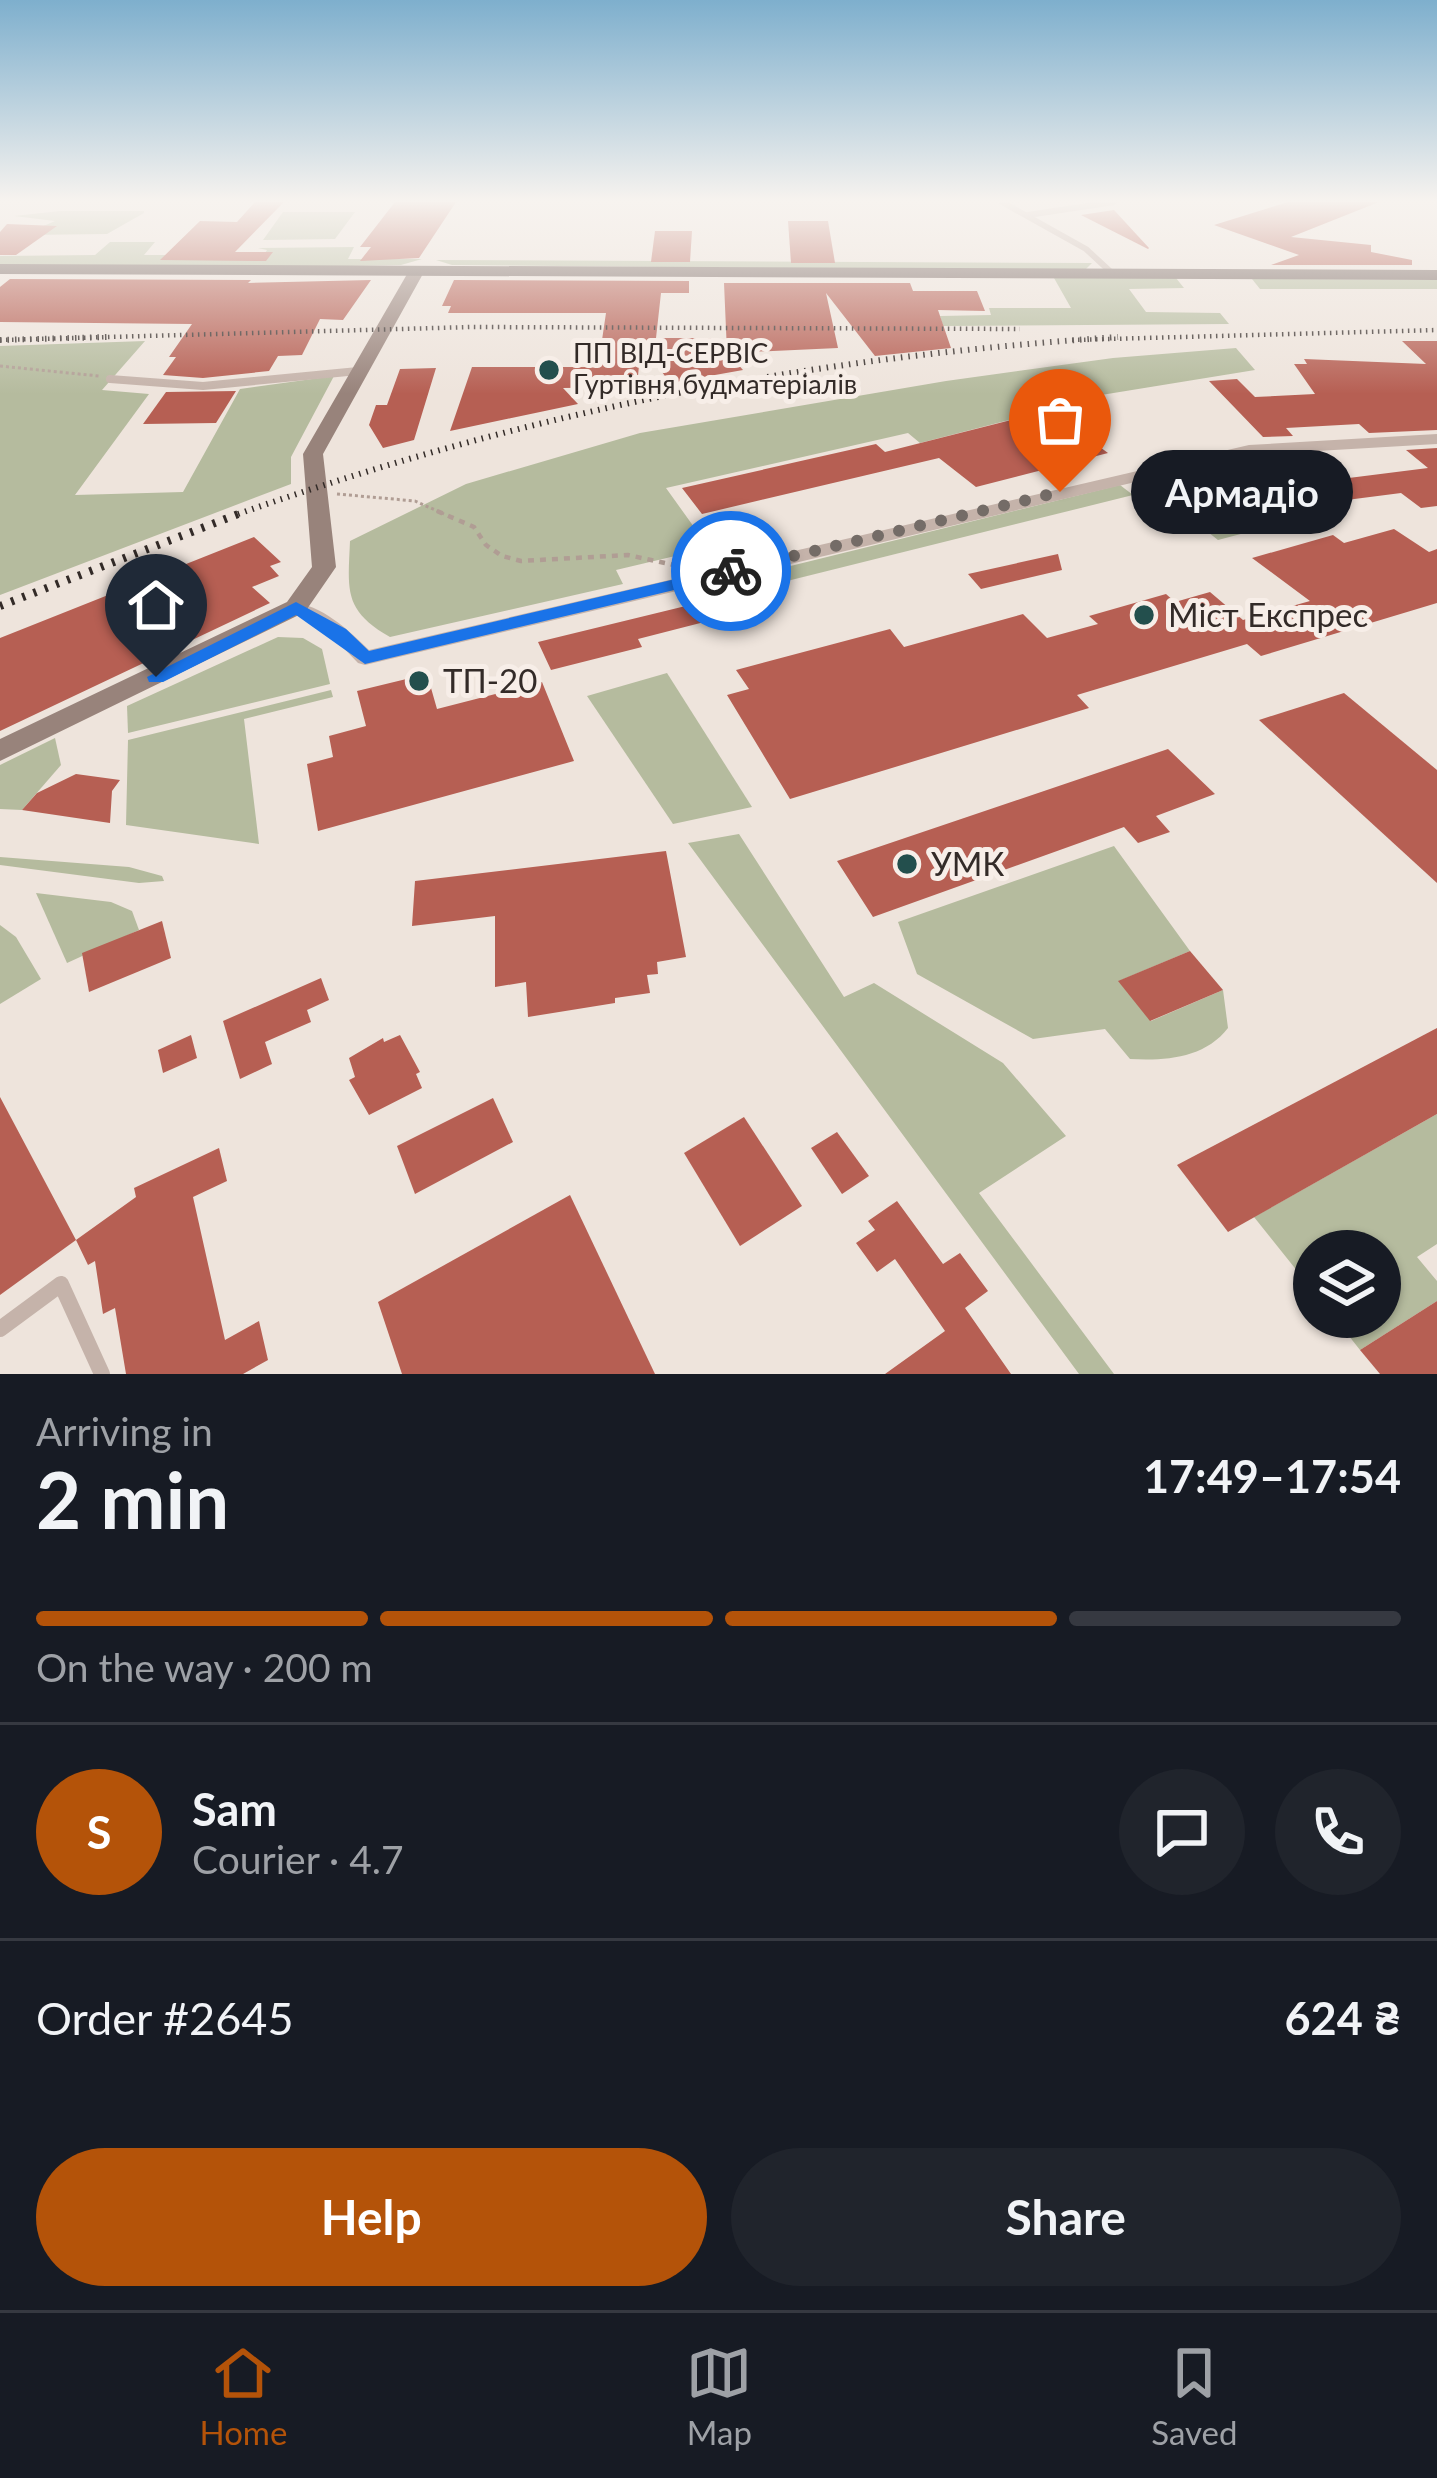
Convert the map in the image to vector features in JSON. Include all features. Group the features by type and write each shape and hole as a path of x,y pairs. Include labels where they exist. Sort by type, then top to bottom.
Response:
{"main road":[{"path":"0,269 1437,275"},
{"path":"0,751 296,607 325,568 314,454 416,272"}],"street":[{"path":"296,607 340,633 365,658 1249,450 1437,439"}],"lane":[{"path":"1104,266 1113,274"},
{"path":"110,379 144,386 210,386 358,371"},
{"path":"0,1329 61,1284 102,1374"}],"path":[{"path":"0,366 110,379"},
{"path":"319,494 415,501 474,527 480,544 497,554 525,562 629,555 713,575"}],"green space":[{"path":"570,266 1089,266 1084,271"},
{"path":"1054,278 1176,278 1184,288 1129,289 1146,312 1220,313 1229,324 943,326 940,316 991,315 989,308 1071,308"},
{"path":"1252,279 1437,280 1437,289 1260,289"},
{"path":"145,341 102,390 149,394 75,495 183,492 240,389 334,376 291,457 291,484 0,595 0,346"},
{"path":"1236,348 1255,370 1052,403 1056,408 920,443 908,433 666,488 709,548 616,570 623,584 390,637 364,618 352,597 350,541 466,484 640,433 946,381 1113,358"},
{"path":"1242,461 1262,483 1243,490 1256,530 1218,540 1144,481"},
{"path":"1120,485 1133,495 739,593 730,581"},
{"path":"278,637 303,638 322,649 330,684 128,733 127,706"},
{"path":"667,673 752,807 673,824 587,696"},
{"path":"331,690 333,697 244,719 259,844 126,825 128,740"},
{"path":"55,738 61,765 22,810 0,809 0,765"},
{"path":"739,834 844,997 874,983 1003,1063 1066,1136 979,1193 1114,1374 1079,1374 688,843"},
{"path":"1114,846 1190,951 1119,981 1151,1021 1223,990 1228,1028 1208,1046 1171,1058 1130,1059 1105,1029 1033,1039 917,974 898,922"},
{"path":"0,857 129,867 162,876 164,881 139,883 0,865"},
{"path":"36,893 111,902 132,911 139,930 67,963"},
{"path":"0,925 16,937 41,979 0,1004"},
{"path":"1437,1114 1437,1244 1417,1257 1437,1281 1437,1301 1401,1324 1401,1230 1293,1230 1293,1266 1254,1217"},
{"path":"1351,1338 1379,1338 1360,1350"}],"building":[{"path":"10,279 371,280 343,320 320,319 302,355 278,356 269,371 203,378 163,375 176,357 169,357 192,324 0,322 0,287"},
{"path":"454,280 689,281 689,293 661,293 656,338 715,338 727,352 724,283 910,283 913,291 977,291 985,311 938,310 951,348 875,356 826,293 838,348 728,353 743,370 670,383 641,343 637,387 563,388 578,404 450,431 472,367 598,367 606,313 448,313 451,306 442,306"},
{"path":"1402,341 1437,341 1437,430 1369,433 1359,424 1286,428 1293,436 1263,437 1209,381 1237,379 1255,397 1315,394 1294,364 1307,364 1304,359 1426,364"},
{"path":"436,368 414,440 383,448 369,425 376,405 387,405 400,369"},
{"path":"236,391 216,423 143,424 166,392"},
{"path":"1050,410 1108,453 976,487 939,458 702,514 682,488 876,444 885,452"},
{"path":"1437,448 1437,506 1421,508 1401,493 1331,502 1309,483 1428,468 1406,450"},
{"path":"1394,529 1429,552 1437,549 1437,603 1261,656 1247,644 1077,695 1089,708 790,799 727,695 749,689 736,670 890,629 904,647 1023,614 1047,638 1098,624 1089,616 1166,594 1175,602 1210,592 1243,620 1310,601 1252,558 1333,535 1344,543"},
{"path":"254,537 281,562 270,566 279,576 252,587 270,603 0,731 0,638"},
{"path":"1058,554 1062,570 981,589 968,574"},
{"path":"739,593 751,610 638,639 642,647 551,670 538,642"},
{"path":"427,674 437,709 542,682 574,761 318,831 307,764 333,757 329,736 366,726 357,691"},
{"path":"1344,693 1437,770 1437,883 1259,720"},
{"path":"1168,749 1215,794 1156,816 1170,832 1138,843 1124,827 873,917 837,861"},
{"path":"76,774 120,780 112,791 110,823 22,810 37,793"},
{"path":"666,851 686,957 657,962 658,974 647,975 650,993 528,1017 526,982 495,987 495,916 412,926 415,881"},
{"path":"162,921 171,958 89,992 82,953"},
{"path":"1190,951 1223,990 1150,1021 1118,981"},
{"path":"321,978 329,1000 307,1010 311,1022 265,1042 272,1064 240,1079 223,1021"},
{"path":"1437,1028 1437,1114 1228,1232 1177,1165"},
{"path":"191,1035 197,1058 163,1073 158,1050"},
{"path":"400,1035 420,1072 416,1074 422,1088 369,1115 349,1080 355,1077 349,1058 383,1038 384,1042"},
{"path":"0,1097 76,1240 0,1295"},
{"path":"493,1098 513,1142 415,1194 397,1146"},
{"path":"744,1117 802,1206 740,1246 684,1153"},
{"path":"837,1132 869,1176 842,1194 811,1148"},
{"path":"219,1148 227,1181 193,1197 225,1340 259,1321 268,1360 243,1374 126,1374 115,1308 103,1314 95,1261 88,1265 76,1240 136,1197 134,1188"},
{"path":"570,1195 655,1374 402,1374 378,1302"},
{"path":"897,1201 943,1264 960,1253 988,1291 965,1308 1011,1374 885,1374 945,1331 895,1259 877,1272 856,1243 875,1230 868,1221"},
{"path":"1437,1301 1437,1374 1380,1374 1360,1350 1379,1338 1401,1338 1401,1324"}],"railway":[{"path":"108,337 0,340 472,327 1020,329"},
{"path":"1083,340 1437,330"},
{"path":"1083,340 1118,337"},
{"path":"1072,340 1083,340"},
{"path":"240,513 457,445 672,394 890,359 1083,340"},
{"path":"240,513 246,511"},
{"path":"0,606 240,513"}],"way so far":[{"path":"731,571 1060,492"}],"place":[{"name":"ПП ВІД-СЕРВІС Гуртівня будматеріалів","path":"549,370"},
{"name":"Армадіо","path":"1060,492"},
{"name":"Міст Експрес","path":"1144,615"},
{"name":"ТП-20","path":"419,681"},
{"name":"УМК","path":"907,864"}],"route":[{"path":"156,677 296,607 340,633 365,658 731,571"}]}
